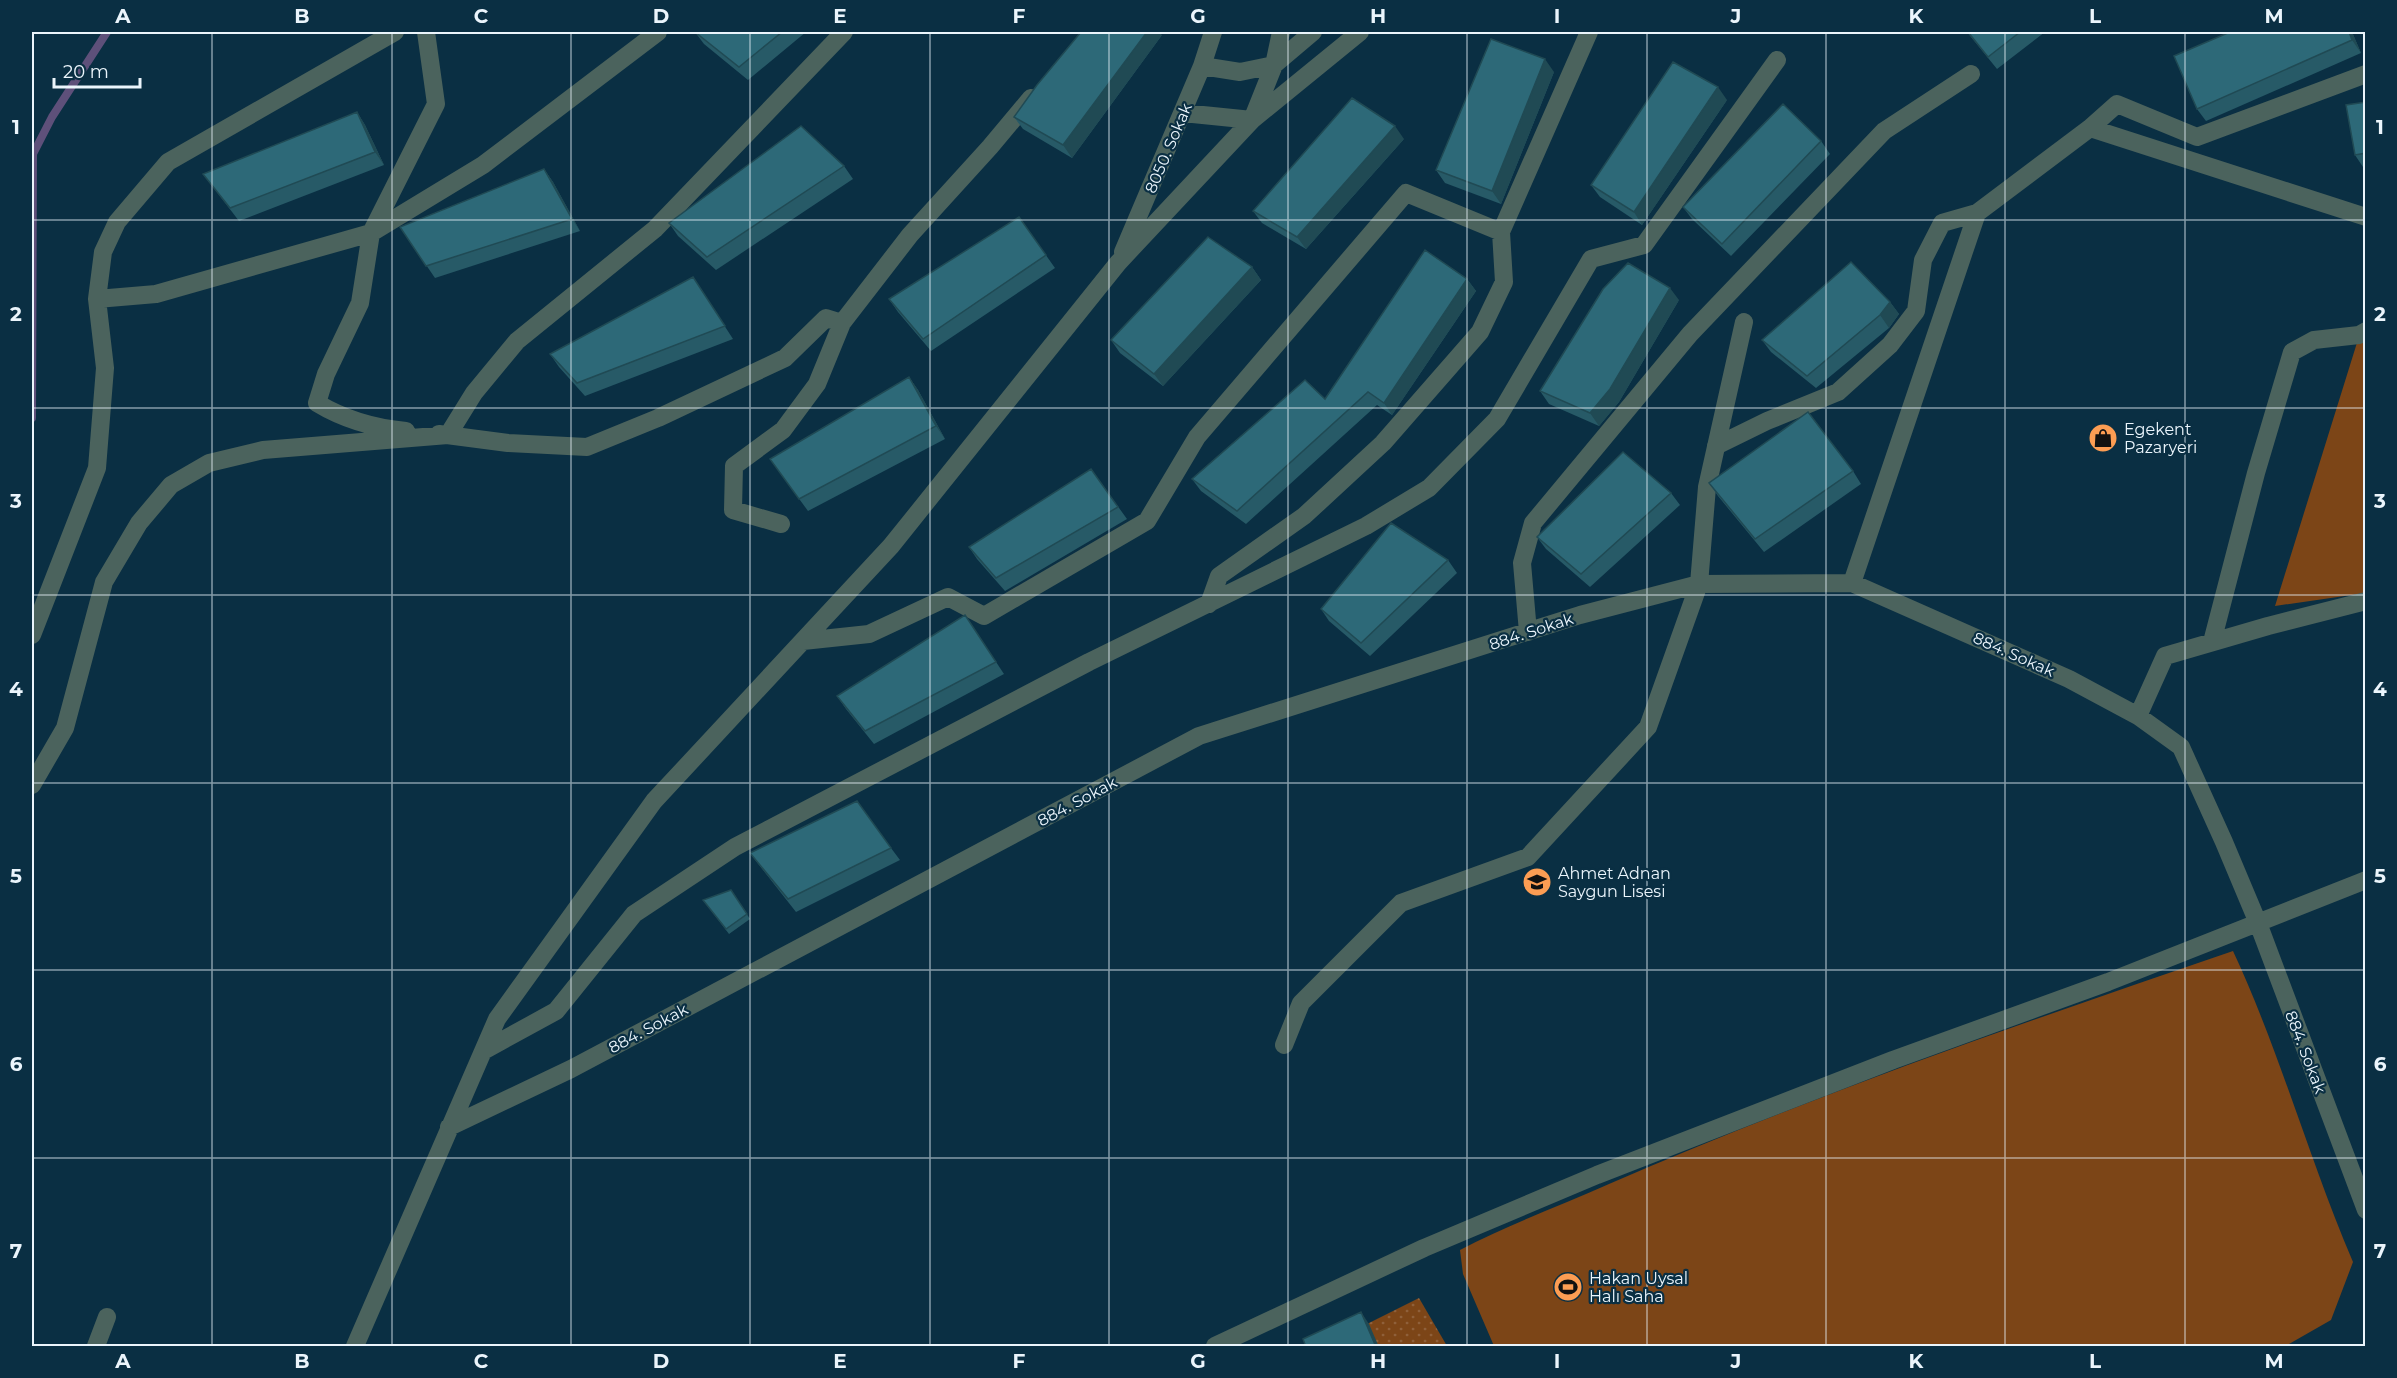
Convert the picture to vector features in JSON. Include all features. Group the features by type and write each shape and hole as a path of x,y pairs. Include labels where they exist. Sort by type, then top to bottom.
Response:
{"street":[{"path":"32,635 97,468 105,368 97,299 103,252 117,222 168,162 395,32"},
{"path":"426,32 436,104 371,233 360,303 326,374 317,403 342,418 390,430 508,443 587,447 658,418 785,358 826,318 842,323"},
{"path":"97,299 156,294 371,233 483,165 658,32"},
{"path":"448,435 474,393 517,341 655,229 844,32"},
{"name":"8050. Sokak","path":"1118,263 1183,113 1213,32"},
{"path":"1252,120 1274,65 1281,32"},
{"path":"1202,66 1240,72 1274,65 1313,32"},
{"path":"355,1347 497,1019 654,801 891,546 1118,263 1252,120 1360,32"},
{"path":"1209,604 1220,576 1304,516 1383,443 1480,332 1504,282 1501,232 1589,32"},
{"path":"483,1051 556,1011 634,914 735,848 1079,667 1366,526 1429,488 1497,419 1592,259 1644,245 1777,60"},
{"path":"1528,632 1521,563 1533,523 1689,334 1884,131 1971,74"},
{"path":"1716,446 1767,420 1838,392 1890,345 1916,311 1923,260 1942,223 1977,213 2090,128 2117,104 2197,137 2366,74"},
{"path":"781,524 733,510 734,466 783,430 817,384 842,323 910,235 990,147 1041,85"},
{"path":"1183,113 1252,120"},
{"path":"2090,128 2366,218"},
{"path":"803,641 869,634 948,597 984,616 1147,521 1197,437 1406,193 1501,232"},
{"path":"1851,583 1977,213"},
{"path":"1284,1045 1301,1003 1401,903 1528,857 1648,727 1699,584 1707,487 1744,322"},
{"path":"2212,642 2256,473 2292,352 2314,340 2362,333"},
{"path":"32,785 64,728 104,582 139,524 171,484 209,463 263,450 448,435"},
{"name":"884. Sokak","path":"449,1127 571,1069 1199,736 1580,615 1699,584 1851,583 2068,679 2138,716 2181,747 2258,923 2366,1210"},
{"path":"2138,716 2165,656 2366,601"},
{"path":"1215,1347 1424,1248 1597,1175 1893,1060 2086,990 2366,880"},
{"path":"96,1347 107,1317"}],"shaded area":[{"path":"2365,317 2365,593 2275,606"},
{"path":"2233,951 2250,989 2353,1262 2331,1320 2289,1344 2275,1346 1494,1346 1463,1274 1460,1250 1496,1232 1763,1120 1997,1033"},
{"path":"1419,1298 1447,1346 1323,1346"}],"building":[{"path":"695,32 782,32 739,67"},
{"path":"1081,32 1147,32 1063,145 1014,117"},
{"path":"1968,32 2020,32 1988,57"},
{"path":"2230,32 2349,32 2352,40 2197,109 2174,56"},
{"path":"1491,39 1545,59 1492,191 1436,170"},
{"path":"1673,62 1718,87 1634,212 1591,185"},
{"path":"1352,98 1395,126 1297,237 1253,211"},
{"path":"2366,102 2366,153 2355,155 2346,105"},
{"path":"1783,104 1821,141 1722,244 1683,207"},
{"path":"357,112 375,152 230,208 203,174"},
{"path":"801,126 844,166 707,257 669,223"},
{"path":"544,169 572,219 426,266 400,227"},
{"path":"1019,217 1046,255 923,339 889,299"},
{"path":"1208,237 1252,267 1154,374 1111,340"},
{"path":"1425,250 1467,279 1384,403 1368,392 1237,511 1192,479 1305,380 1325,399"},
{"path":"1851,262 1890,302 1880,315 1807,376 1762,340"},
{"path":"1628,263 1670,288 1610,389 1590,413 1540,391 1603,289"},
{"path":"693,277 725,326 577,383 550,354"},
{"path":"909,377 936,426 799,499 770,459"},
{"path":"1808,412 1853,471 1755,539 1709,483"},
{"path":"1623,452 1671,493 1581,574 1537,537"},
{"path":"1091,469 1118,507 996,578 969,547"},
{"path":"1391,523 1448,560 1361,643 1321,609"},
{"path":"965,615 996,662 865,731 837,696"},
{"path":"857,801 891,848 788,899 750,853"},
{"path":"731,890 747,914 726,929 703,900"},
{"path":"1361,1312 1376,1347 1306,1347 1303,1339"}],"waterway":[{"path":"32,418 33,154 52,117 107,32"}],"place":[{"name":"Egekent Pazaryeri","path":"2103,438"},
{"name":"Ahmet Adnan Saygun Lisesi","path":"1537,882"},
{"name":"Hakan Uysal Halı Saha","path":"1568,1287"}]}
